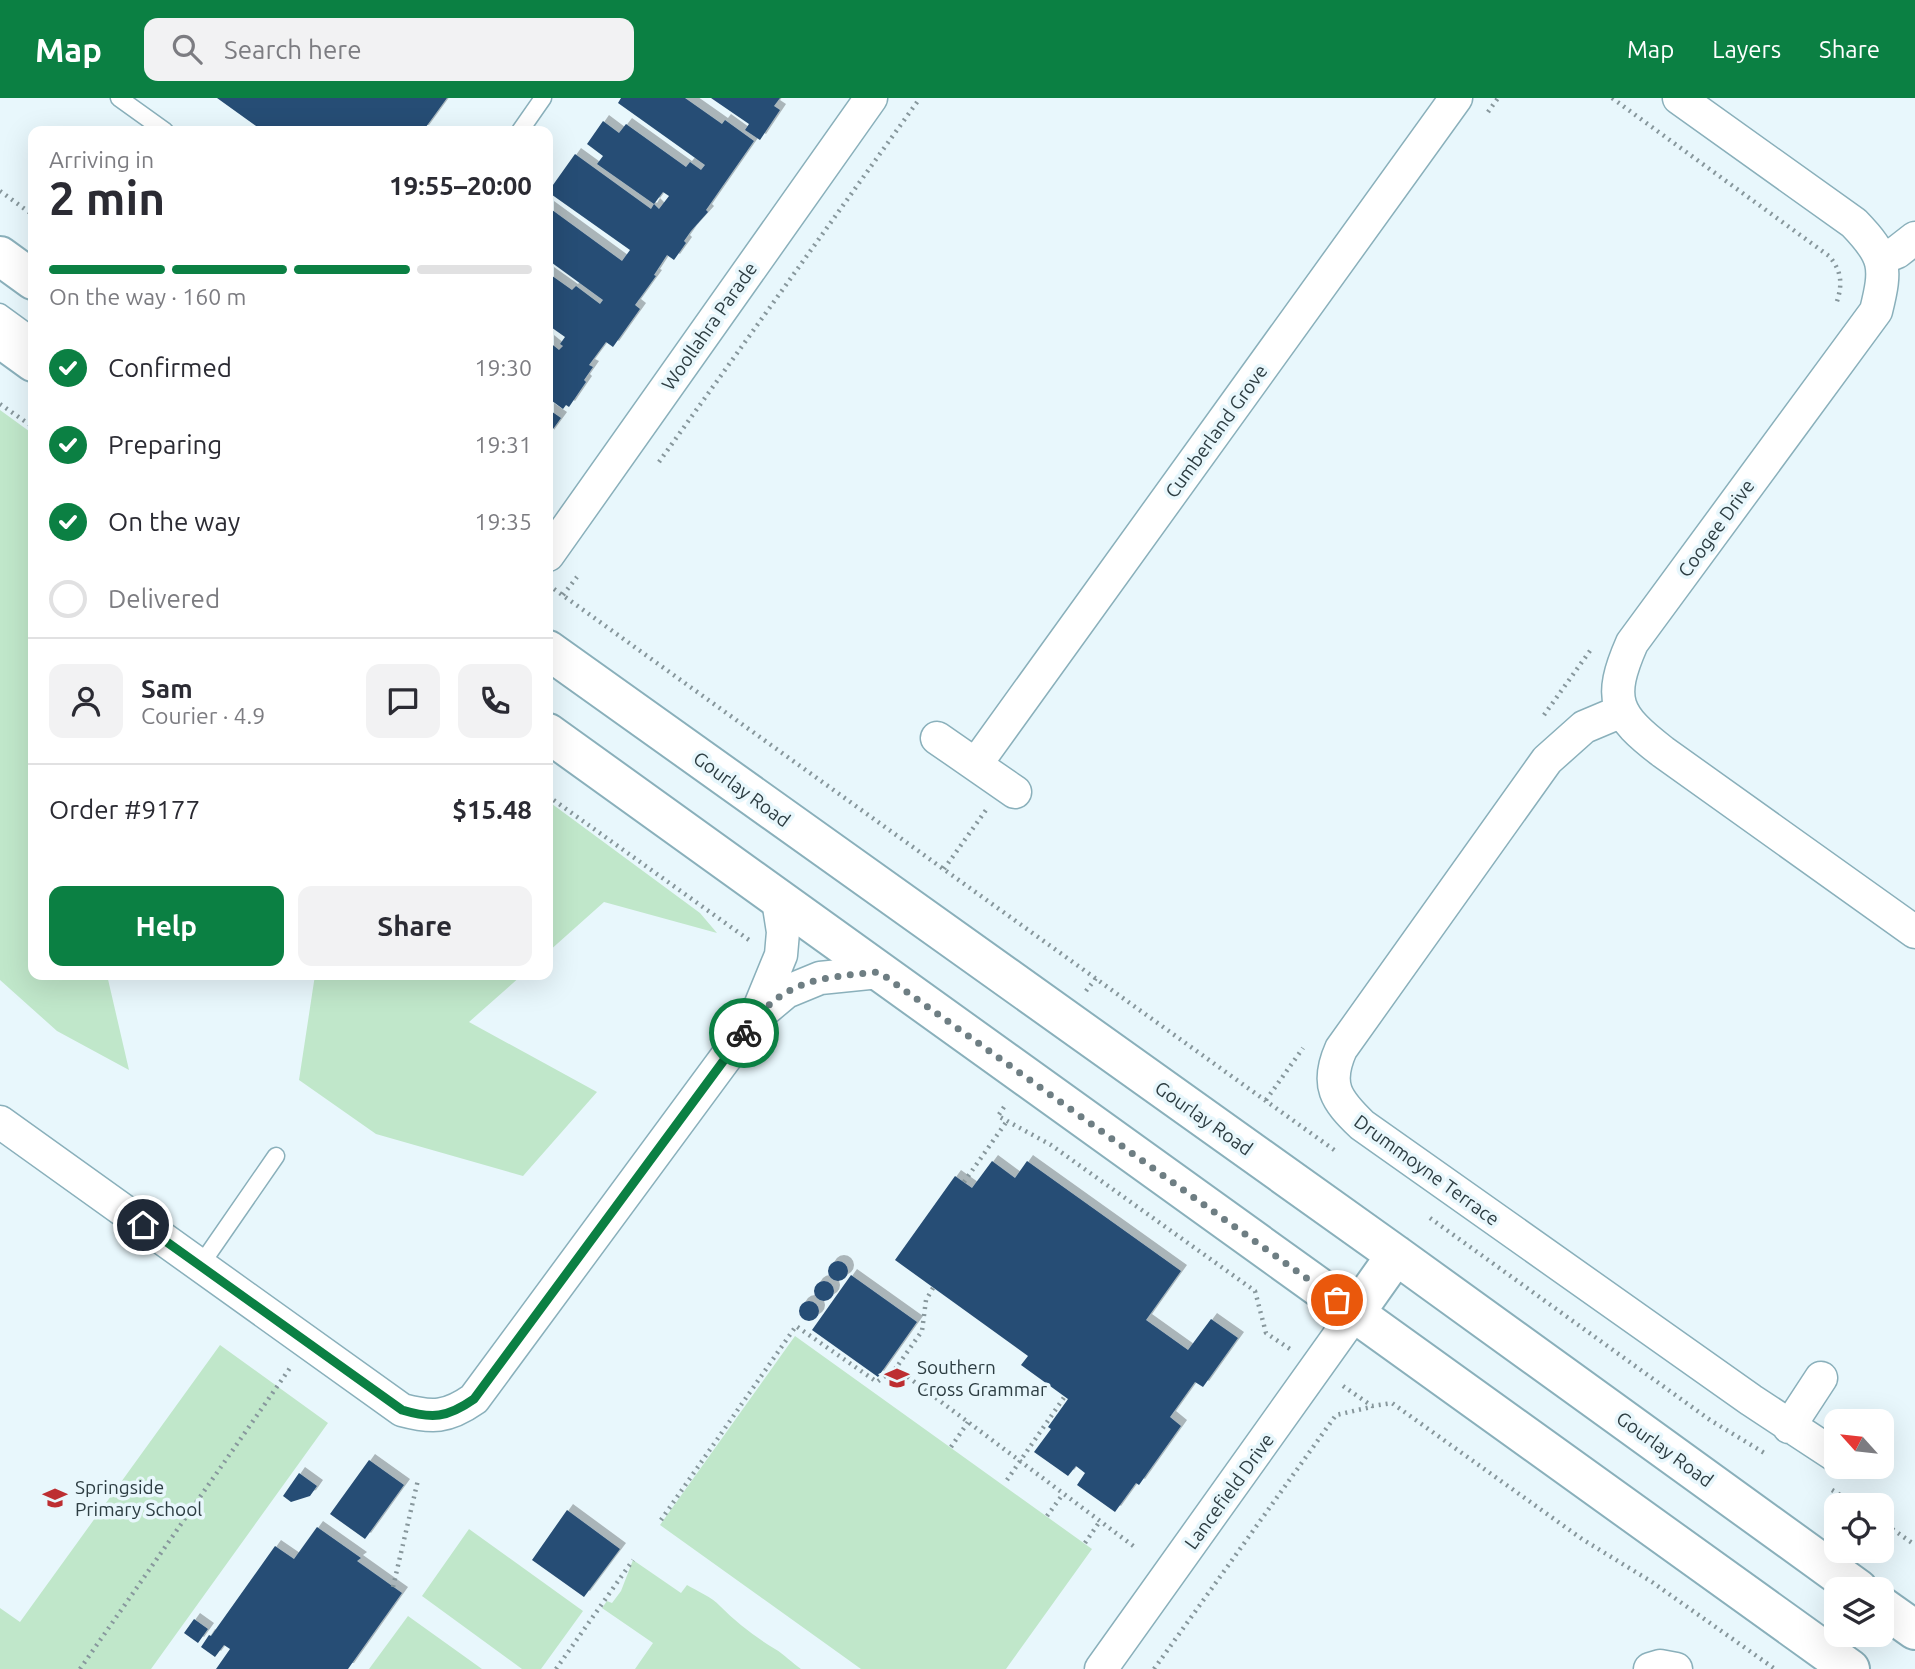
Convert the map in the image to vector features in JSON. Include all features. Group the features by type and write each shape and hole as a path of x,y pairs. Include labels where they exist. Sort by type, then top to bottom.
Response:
{"main road":[{"path":"0,256 28,276"},
{"path":"0,338 28,358"},
{"name":"Gourlay Road","path":"553,654 1396,1255 1841,1577"},
{"path":"553,737 1850,1669"},
{"path":"1355,1313 1396,1255"},
{"path":"1894,1615 1915,1630"}],"street":[{"name":"Woollahra Parade","path":"553,548 871,98"},
{"name":"Cumberland Grove","path":"976,764 1456,98"},
{"path":"1679,98 1854,223 1869,239 1880,259 1897,252 1915,238"},
{"name":"Coogee Drive","path":"1622,711 1619,694 1620,671 1632,643 1875,311 1884,281 1880,259"},
{"path":"1622,711 1634,729 1653,744 1915,932"},
{"name":"Drummoyne Terrace","path":"1622,711 1584,727 1548,760 1341,1049 1334,1065 1336,1098 1362,1125 1789,1427 1824,1448"},
{"path":"937,738 1010,788"},
{"path":"755,1018 781,955 783,932 778,900"},
{"path":"0,1122 402,1410 424,1416 442,1415 457,1411 474,1399 755,1018 786,992 820,978 879,972"},
{"name":"Lancefield Drive","path":"1101,1669 1355,1313"},
{"path":"1789,1427 1821,1378"},
{"path":"1650,1669 1660,1666 1676,1669"}],"lane":[{"path":"119,98 158,126"},
{"path":"523,126 543,98"},
{"path":"0,312 28,332"},
{"path":"200,1266 276,1156"}],"path":[{"path":"652,471 919,98"},
{"path":"1612,98 1829,256 1837,265 1841,276 1840,293 1835,308"},
{"path":"0,191 28,211"},
{"path":"0,404 28,424"},
{"path":"564,595 580,573"},
{"path":"553,587 1345,1157"},
{"path":"1542,717 1599,638"},
{"path":"944,869 1010,788"},
{"path":"553,800 758,946"},
{"path":"1266,1100 1310,1038"},
{"path":"998,1116 1051,1145 1255,1291 1266,1333 1372,1406"},
{"path":"964,1182 1007,1121"},
{"path":"1423,1213 1710,1420 1770,1456"},
{"path":"661,1520 796,1326 877,1382 896,1368 922,1331 926,1300 933,1288"},
{"path":"80,1669 307,1342"},
{"path":"896,1368 1136,1548"},
{"path":"1007,1480 1065,1396"},
{"path":"1154,1669 1335,1415 1392,1403 1582,1539 1652,1582 1775,1669"},
{"path":"951,1447 968,1422"},
{"path":"393,1587 418,1480"},
{"path":"1823,1485 1837,1493"},
{"path":"1047,1516 1063,1494"},
{"path":"1085,1543 1100,1521"},
{"path":"1894,1530 1915,1545"},
{"path":"556,1669 633,1560"}],"green space":[{"path":"0,410 28,430 28,980 108,980 129,1070 57,1031 0,980"},
{"path":"553,805 700,913 717,933 604,902 553,948"},
{"path":"314,980 516,980 469,1022 597,1092 523,1176 376,1134 299,1080"},
{"path":"795,1336 1092,1549 1006,1669 861,1669 660,1525"},
{"path":"220,1345 328,1423 151,1669 0,1669 0,1608 20,1622"},
{"path":"469,1529 583,1611 541,1669 522,1669 422,1596"},
{"path":"633,1560 681,1593 687,1585 709,1597 746,1629 801,1669 635,1669 653,1643 602,1608 607,1601 612,1603 621,1591"},
{"path":"408,1616 482,1669 369,1669"}],"building":[{"path":"217,98 447,98 427,126 256,126"},
{"path":"621,98 685,98 722,124 725,120 754,141 706,210 708,212 684,241 686,243 674,260 667,255 635,305 640,309 613,347 606,342 589,365 593,367 584,380 586,382 569,407 566,405 563,409 553,402 553,345 559,350 565,337 553,329 553,277 572,290 576,286 600,304 603,300 553,264 553,211 622,261 630,250 553,196 553,185 575,154 651,209 654,204 597,164 603,156 587,144 603,121 619,133 626,124 686,167 690,162 701,170 705,165 618,103","holes":["663,192 669,196 659,209 654,204"]},
{"path":"711,98 780,98 774,106 780,110 760,140 745,130 749,124"},
{"path":"553,412 561,418 553,429"},
{"path":"992,1161 1015,1178 1027,1161 1181,1271 1146,1320 1188,1350 1211,1319 1238,1338 1203,1387 1195,1382 1170,1417 1181,1426 1139,1485 1136,1483 1115,1512 1077,1485 1085,1473 1076,1466 1068,1476 1034,1452 1068,1399 1021,1365 1028,1356 895,1260 955,1176 972,1188"},
{"path":"838,1261 845,1264 848,1271 845,1278 838,1281 831,1278 828,1271 831,1264"},
{"path":"851,1275 917,1322 878,1377 812,1330"},
{"path":"824,1281 831,1284 834,1291 831,1298 824,1301 817,1298 814,1291 817,1284"},
{"path":"809,1301 816,1304 819,1311 816,1318 809,1321 802,1318 799,1311 802,1304"},
{"path":"369,1460 404,1485 365,1539 330,1514"},
{"path":"299,1473 317,1486 310,1496 291,1502 283,1496"},
{"path":"567,1510 620,1549 584,1597 532,1560"},
{"path":"317,1527 361,1558 357,1561 402,1593 348,1669 216,1669 230,1649 224,1645 215,1657 201,1647 209,1635 211,1636 275,1546 294,1559"},
{"path":"194,1619 208,1629 198,1643 184,1633"}],"way so far":[{"path":"744,1033 755,1018 786,992 820,978 879,972 1337,1300"}],"place":[{"name":"Southern Cross Grammar","path":"897,1378"},
{"name":"Springside Primary School","path":"55,1498"}],"route":[{"path":"143,1225 402,1410 424,1416 457,1411 474,1399 744,1033"}]}
